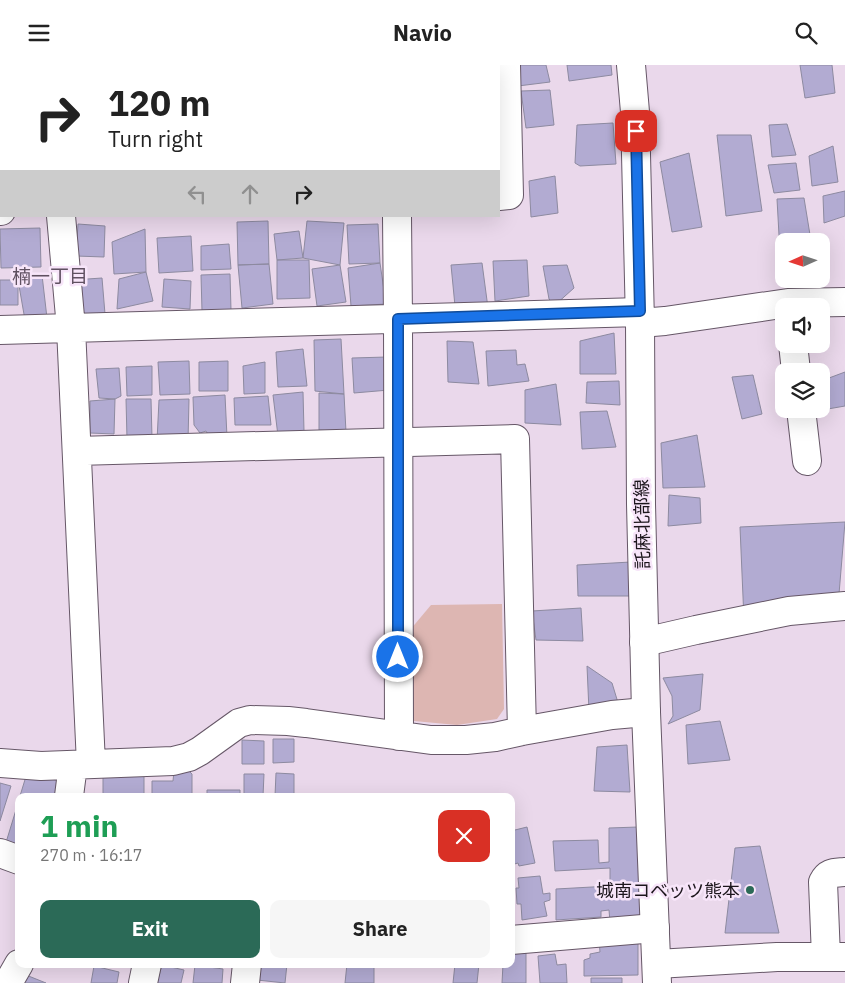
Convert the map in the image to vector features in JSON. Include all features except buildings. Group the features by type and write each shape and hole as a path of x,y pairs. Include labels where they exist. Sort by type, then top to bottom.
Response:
{"street":[{"path":"500,196 509,195 506,65"},
{"name":"託麻北部線","path":"631,65 635,113 640,317 641,495 646,713 657,974"},
{"path":"61,217 72,328 77,451 82,764 70,793"},
{"path":"397,217 399,736"},
{"path":"830,303 845,302"},
{"path":"0,331 398,319 640,317 665,321 775,307"},
{"path":"802,418 807,461"},
{"path":"77,451 515,439 522,731"},
{"path":"644,642 696,629 789,611 845,606"},
{"path":"0,763 41,766 173,761 189,757 239,723 250,720 288,721 431,740 466,740 495,737 612,715 646,713"},
{"path":"0,853 15,859"},
{"path":"657,974 777,957 835,957 823,882 826,876 832,873 845,872"},
{"path":"515,940 655,928"},
{"path":"8,983 17,968"},
{"path":"143,983 146,968"},
{"path":"245,983 247,968"}],"shaded area":[{"path":"502,604 504,709 497,719 457,725 414,721 410,714 410,630 431,605"}],"place":[{"name":"城南コベッツ熊本","path":"750,890"}],"district":[{"name":"楠一丁目","path":"50,276"}],"route":[{"path":"398,657 398,319 640,311 636,131"}]}
